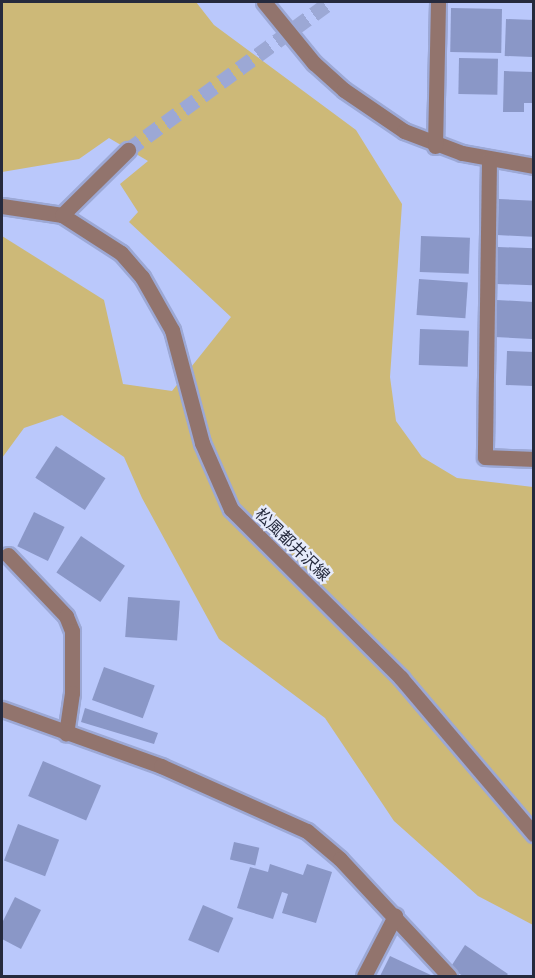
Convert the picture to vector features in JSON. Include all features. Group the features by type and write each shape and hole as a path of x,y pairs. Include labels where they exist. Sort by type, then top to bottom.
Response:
{"street":[{"path":"264,2 314,63 344,90 404,131 435,146 489,161 534,166"},
{"path":"435,146 438,2"},
{"path":"62,215 129,150"},
{"path":"489,161 485,457 534,459"},
{"name":"松風都井沢線","path":"2,206 62,215 122,253 159,302 172,330 202,443 231,509 250,532 401,678 534,834"},
{"path":"8,555 66,616 72,631 72,693 66,734"},
{"path":"2,709 171,771 307,831 340,859 449,976"},
{"path":"364,976 395,916"}],"shaded area":[{"path":"2,2 196,2 214,25 356,130 402,204 390,377 396,421 422,457 457,478 533,487 533,925 478,896 394,821 325,718 219,639 142,498 124,457 62,415 24,428 2,458 2,236 104,300 123,384 172,391 231,317 129,222 138,212 120,184 148,161 109,138 79,159 2,172"}],"building":[{"path":"451,8 502,9 501,53 450,52"},
{"path":"506,19 534,20 533,57 505,56"},
{"path":"459,58 498,59 497,95 458,94"},
{"path":"504,71 534,72 534,103 524,103 524,112 503,112"},
{"path":"499,199 534,201 532,237 497,235"},
{"path":"421,236 470,238 469,274 420,272"},
{"path":"498,247 534,248 533,285 497,284"},
{"path":"419,279 468,282 465,318 416,315"},
{"path":"497,300 534,302 532,339 495,337"},
{"path":"420,329 469,331 468,367 419,365"},
{"path":"507,351 534,352 533,386 506,385"},
{"path":"56,446 105,478 85,510 35,478"},
{"path":"34,512 65,527 48,561 17,546"},
{"path":"81,536 125,566 100,602 56,572"},
{"path":"128,597 180,601 177,641 125,637"},
{"path":"104,667 155,685 143,718 92,700"},
{"path":"85,708 158,733 154,744 81,722"},
{"path":"43,761 101,786 86,821 28,796"},
{"path":"18,824 59,840 45,876 4,860"},
{"path":"234,842 259,848 255,865 230,860"},
{"path":"270,864 303,875 307,864 332,872 316,923 282,913 288,894 282,892 273,919 237,908 250,867 268,872"},
{"path":"15,897 41,910 21,949 2,939 2,923"},
{"path":"203,905 233,918 219,953 188,940"},
{"path":"465,945 508,974 506,976 463,976 450,968"},
{"path":"390,956 433,976 380,976"}],"tunnel":[{"path":"128,150 330,2"}]}
